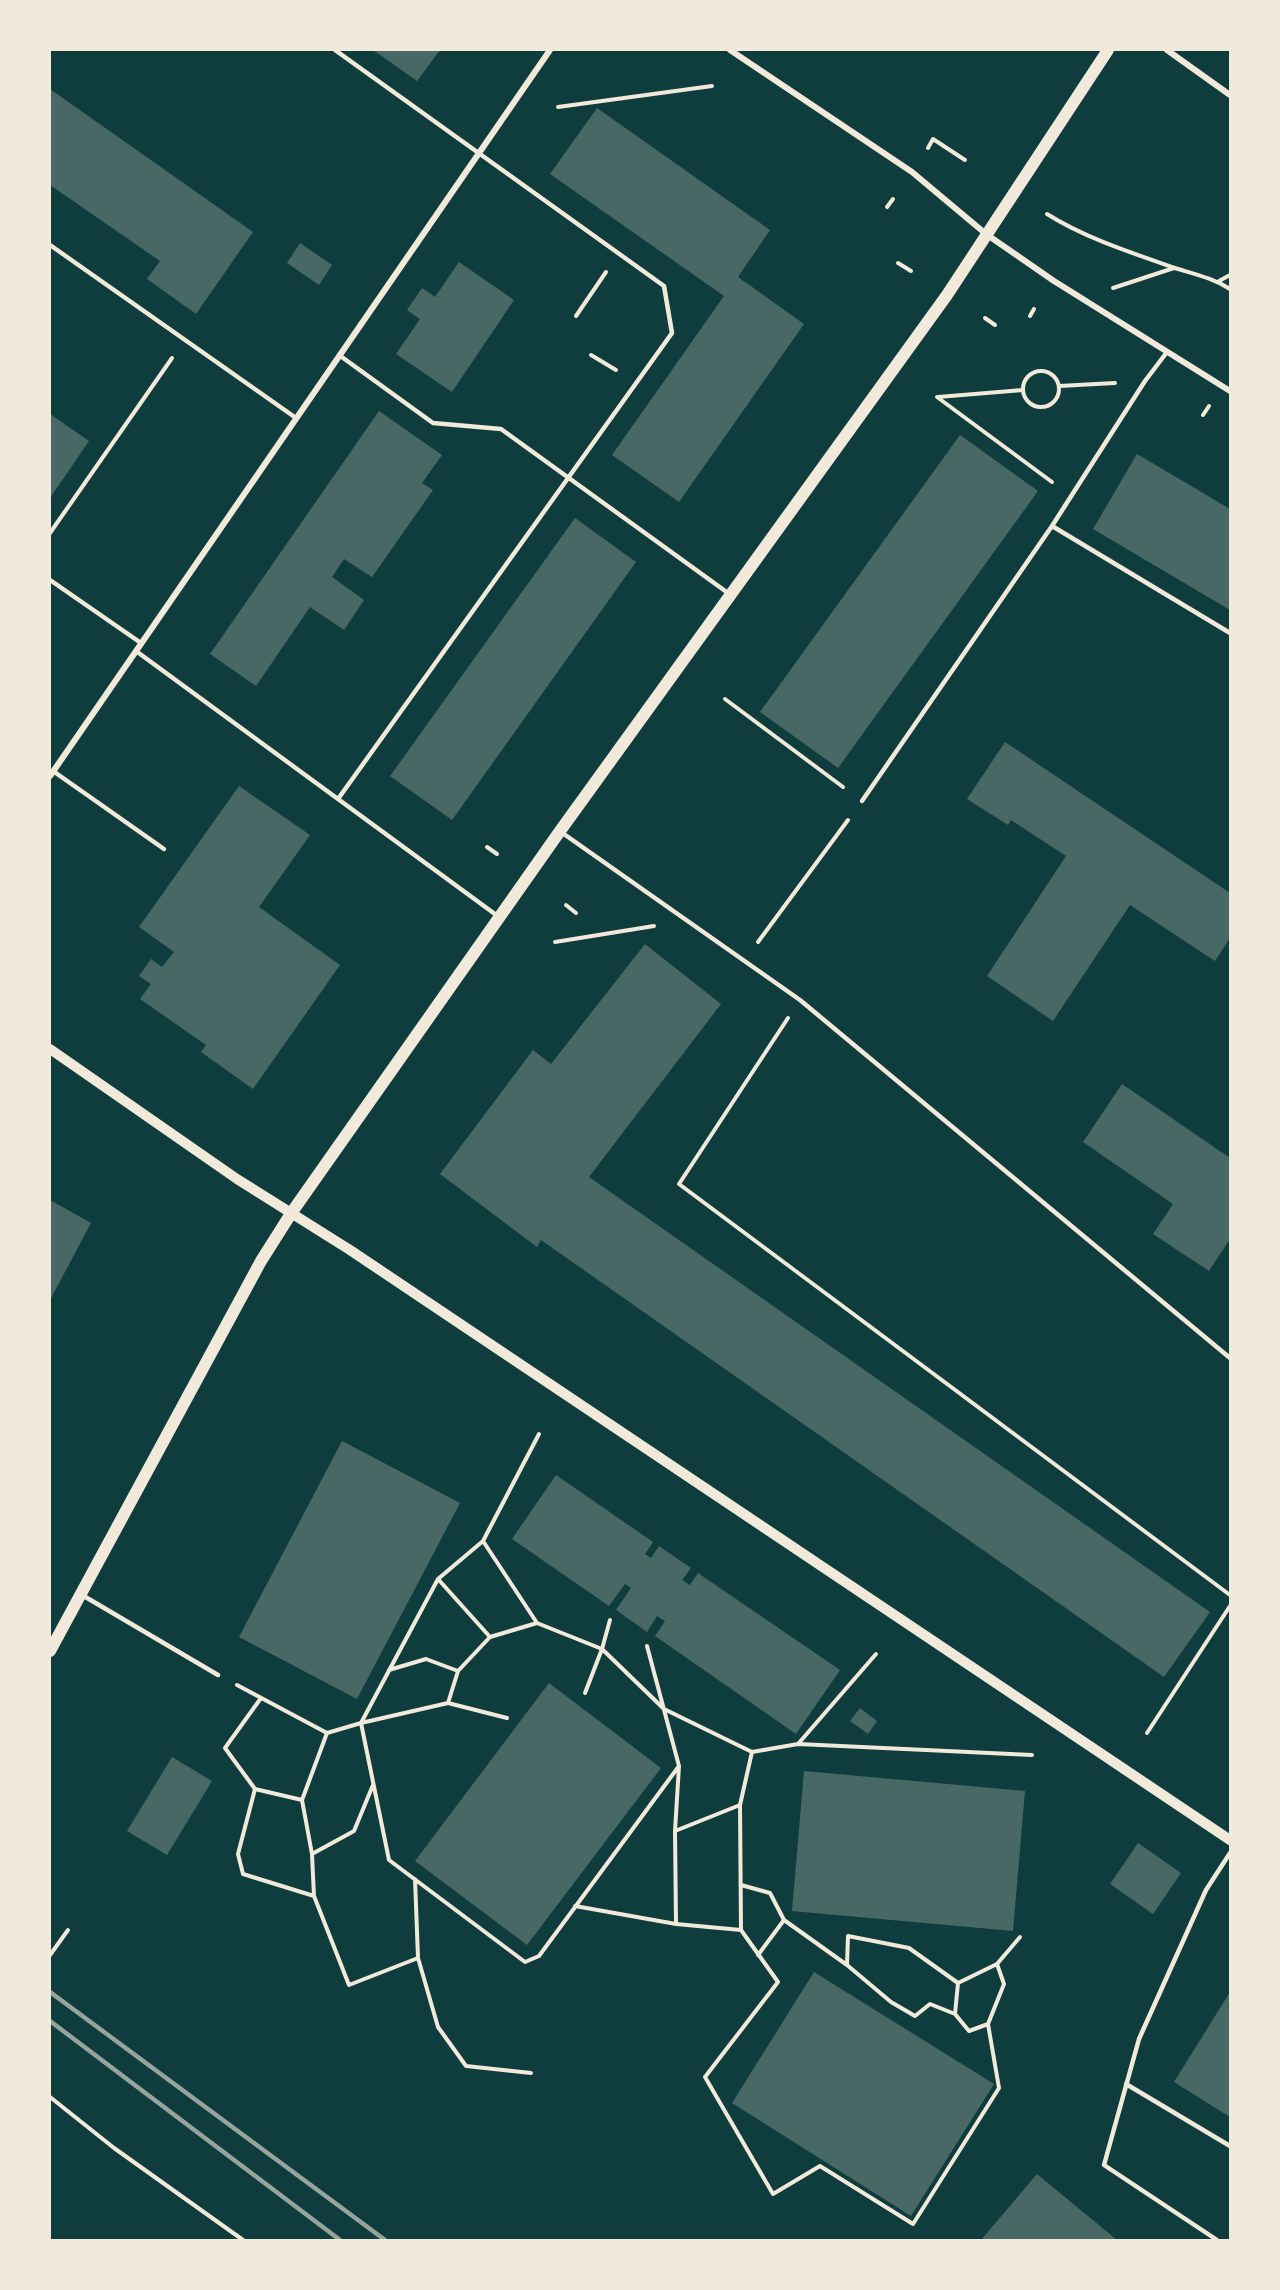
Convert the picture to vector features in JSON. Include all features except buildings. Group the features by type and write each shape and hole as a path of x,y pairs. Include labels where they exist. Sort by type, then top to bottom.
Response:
{"main road":[{"path":"50,1651 261,1261 292,1212 560,831 947,295 1108,50"}],"street":[{"path":"51,774 550,50"},
{"path":"730,50 912,172 986,234 1054,281 1230,391"},
{"path":"1167,50 1230,95"},
{"path":"50,1049 237,1179 292,1212 1230,1840"}],"lane":[{"path":"335,50 664,286 672,333 338,799"},
{"path":"50,245 296,418"},
{"path":"862,801 1072,497 1145,381 1167,352"},
{"path":"339,355 433,423 501,429 731,595"},
{"path":"1052,526 1230,633"},
{"path":"50,580 141,643"},
{"path":"136,651 500,917"},
{"path":"51,774 164,849"},
{"path":"560,831 800,1000 1230,1358"},
{"path":"79,1594 218,1675"},
{"path":"1217,2241 1104,2165 1139,2039 1206,1890 1230,1853"},
{"path":"1126,2084 1230,2146"}],"path":[{"path":"558,107 712,87"},
{"path":"928,148 933,139 965,160"},
{"path":"887,207 893,199"},
{"path":"1047,214 1073,228 1175,268 1219,281 1230,289"},
{"path":"576,316 618,253"},
{"path":"898,263 911,271"},
{"path":"1105,283 1114,288 1175,268"},
{"path":"1219,281 1230,275"},
{"path":"1030,316 1034,309"},
{"path":"985,318 995,325"},
{"path":"50,533 184,340"},
{"path":"1039,371 1052,375 1059,386 1055,400 1043,407 1030,403 1023,390 1027,378 1039,371"},
{"path":"1059,386 1145,381"},
{"path":"1023,390 937,398 1072,497"},
{"path":"725,699 862,801 744,962"},
{"path":"487,847 497,854"},
{"path":"566,905 576,913"},
{"path":"555,942 687,921"},
{"path":"800,1000 679,1184 1230,1595"},
{"path":"539,1434 483,1541 438,1579 361,1723 389,1860 525,1962 539,1956 679,1766"},
{"path":"483,1541 537,1623 602,1648 664,1709 752,1752 798,1744 1032,1755"},
{"path":"438,1579 490,1637"},
{"path":"1148,1733 1230,1606"},
{"path":"585,1693 610,1620"},
{"path":"448,1703 458,1671 490,1637 537,1623"},
{"path":"647,1646 679,1766 675,1830 676,1924"},
{"path":"798,1744 876,1653"},
{"path":"389,1670 426,1659 458,1671"},
{"path":"218,1675 327,1733 448,1703 507,1718"},
{"path":"261,1698 225,1748 255,1789 302,1800"},
{"path":"327,1733 302,1800 312,1854 314,1896 349,1985 418,1958"},
{"path":"752,1752 740,1805 741,1930 778,1982 705,2077 773,2194 820,2166 914,2224 999,2088 988,2024 1004,1984 997,1964"},
{"path":"312,1854 354,1831 374,1784"},
{"path":"255,1789 238,1854 243,1874 314,1896"},
{"path":"675,1830 740,1805"},
{"path":"416,1879 418,1958 438,2027 466,2066 531,2073"},
{"path":"741,1885 770,1893 784,1920 847,1965 891,2002 915,2016 930,2004 955,2014 969,2031 988,2024"},
{"path":"575,1906 676,1924 741,1930"},
{"path":"759,1955 784,1920"},
{"path":"50,1955 68,1929"},
{"path":"847,1965 848,1936 909,1948 958,1983"},
{"path":"958,1983 997,1964 1020,1937"},
{"path":"955,2014 958,1983"},
{"path":"50,2097 114,2148 243,2241"}],"railway":[{"path":"50,1992 385,2240"},
{"path":"50,2021 340,2240"}]}
